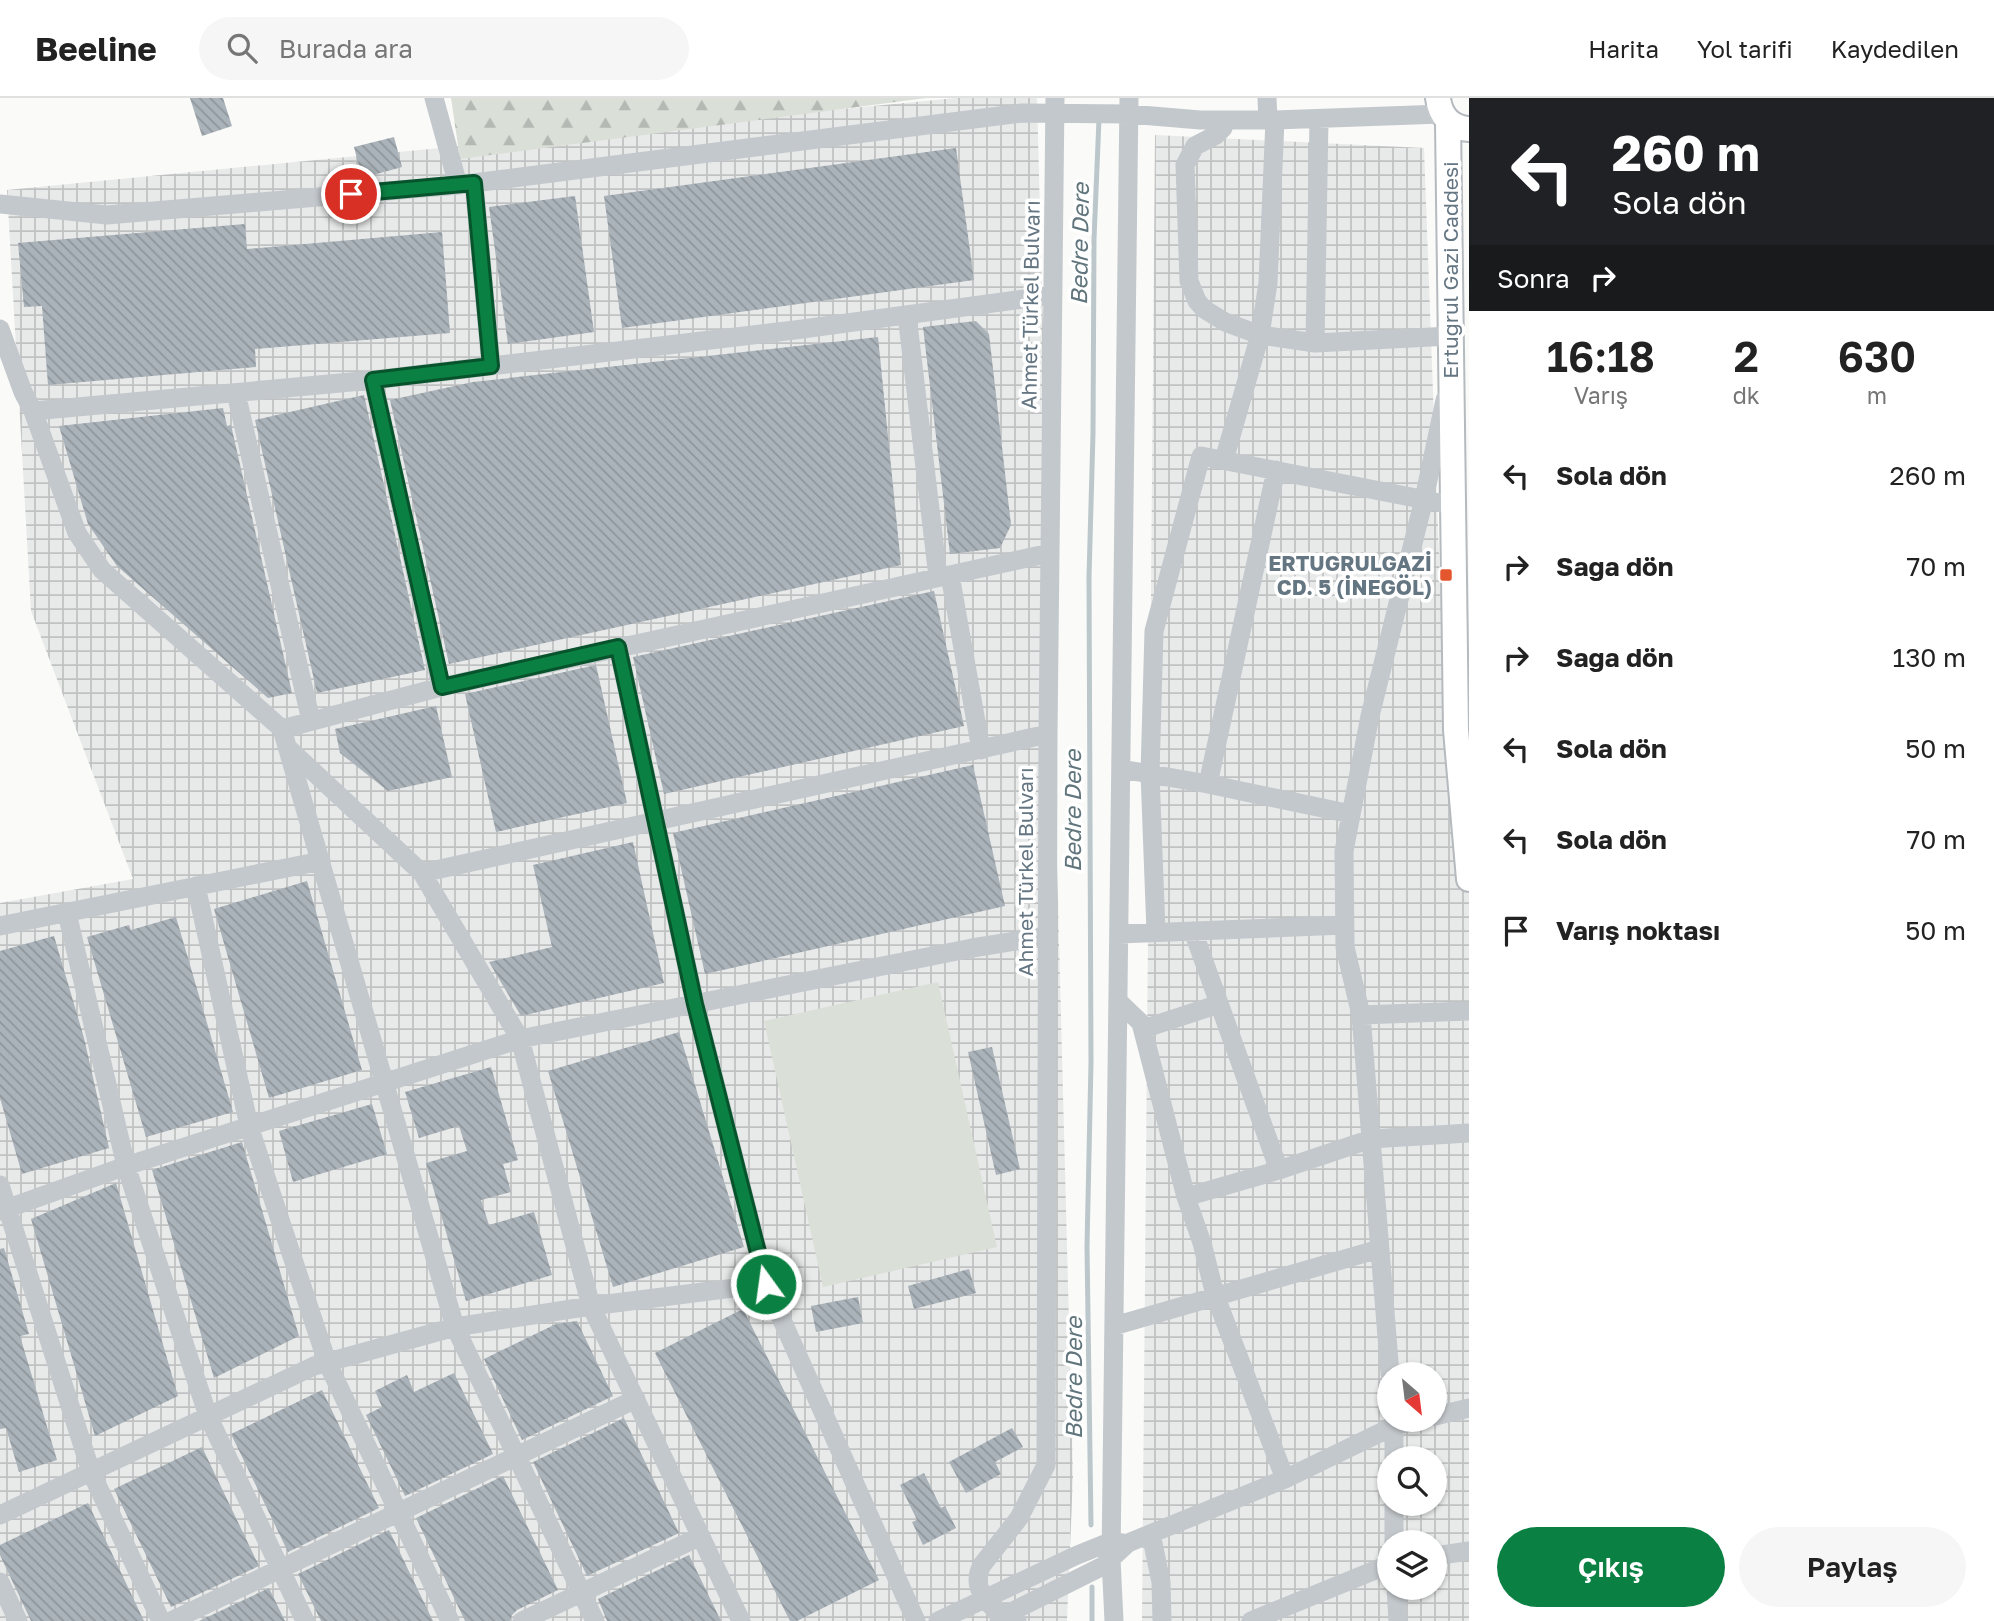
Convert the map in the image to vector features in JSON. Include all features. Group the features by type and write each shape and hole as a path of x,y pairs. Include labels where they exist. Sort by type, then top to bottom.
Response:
{"main road":[{"name":"Ertuğrul Gazi Caddesi","path":"1449,116 1456,730 1469,879"}],"street":[{"path":"434,98 466,184 491,366"},
{"path":"1224,460 1261,335 1268,283 1271,120 1267,98"},
{"path":"0,204 107,215 466,184 1021,106 1055,105 1080,112 1125,108 1225,120 1449,116"},
{"name":"Ahmet Türkel Bulvarı","path":"984,1599 977,1581 978,1573 1019,1518 1046,1465 1048,734 1055,105"},
{"path":"1114,1621 1117,1548 1114,1326 1125,108"},
{"path":"1225,120 1223,128 1216,135 1195,146 1185,165 1189,281 1204,310 1225,322 1261,335 1315,343 1450,336"},
{"path":"1315,343 1319,120"},
{"path":"33,411 373,380 1053,295"},
{"path":"906,315 944,576 981,750"},
{"path":"0,329 78,533 102,570 282,729 455,1326 595,1621"},
{"path":"1389,1362 1361,1015 1345,947 1344,850 1370,716 1424,499 1451,375"},
{"path":"373,380 442,687"},
{"path":"236,393 311,721"},
{"path":"1156,933 1150,774 1154,631 1201,456 1452,505"},
{"path":"1208,784 1276,470"},
{"path":"282,729 442,687 1050,553"},
{"path":"618,647 695,1004 766,1284 916,1621"},
{"path":"422,873 1048,734"},
{"path":"288,749 422,873 520,1039 592,1306 741,1621"},
{"path":"1121,769 1351,814"},
{"path":"0,926 321,860"},
{"path":"196,886 249,1126 327,1362 450,1621"},
{"path":"67,913 126,1166 208,1416 305,1621"},
{"path":"1119,934 1345,925"},
{"path":"1193,931 1279,1170"},
{"path":"3,1210 126,1166 520,1039 972,948 1048,936"},
{"path":"1118,1002 1141,1023 1186,1197 1202,1243 1215,1295 1285,1479"},
{"path":"1143,1029 1219,1004"},
{"path":"1361,1015 1469,1011"},
{"path":"1186,1197 1371,1139 1469,1133"},
{"path":"0,1185 3,1210 90,1472 161,1621"},
{"path":"1114,1326 1379,1249"},
{"path":"0,1515 304,1370 327,1362 455,1326 766,1284"},
{"path":"171,1621 636,1399"},
{"path":"1447,1413 1469,1408"},
{"path":"938,1621 1075,1556 1117,1548 1285,1479 1377,1432"},
{"path":"1151,1534 1161,1582 1162,1621"},
{"path":"522,1621 701,1536"},
{"path":"984,1599 1004,1619 1103,1566 1117,1548"},
{"path":"1447,1554 1469,1551"},
{"path":"1251,1621 1377,1569"},
{"path":"0,1582 18,1621"},
{"path":"1397,1600 1398,1621"}],"shaded area":[{"path":"956,98 1037,98 1073,1476 1067,1621 0,1621 0,903 133,879 31,611 7,190"},
{"path":"1155,135 1424,148 1443,664 1469,660 1469,1621 1142,1621"}],"green space":[{"path":"451,98 926,98 460,159"},
{"path":"938,982 997,1247 823,1287 764,1021"}],"building":[{"path":"190,98 223,98 232,126 202,136"},
{"path":"394,137 402,167 362,178 354,147"},
{"path":"956,148 974,280 622,328 604,196"},
{"path":"575,196 594,332 508,344 489,207"},
{"path":"245,224 247,249 442,232 450,333 255,349 256,367 48,385 42,306 24,307 18,243"},
{"path":"976,321 989,334 1011,525 1000,548 950,554 923,327"},
{"path":"878,337 901,565 449,664 390,400 473,382"},
{"path":"364,395 425,670 317,693 255,420"},
{"path":"223,408 227,426 231,425 292,693 268,698 117,566 88,524 59,426"},
{"path":"934,591 964,726 664,794 633,657"},
{"path":"596,665 627,803 496,832 465,694"},
{"path":"436,706 452,777 388,791 340,753 335,729"},
{"path":"973,765 1005,906 705,974 673,833"},
{"path":"633,842 664,983 521,1016 489,962 552,947 533,865"},
{"path":"307,881 362,1070 269,1098 214,909"},
{"path":"176,917 233,1112 146,1137 87,937 129,925 131,930"},
{"path":"54,936 84,1038 109,1148 22,1174 0,1098 0,951"},
{"path":"679,1032 744,1247 613,1287 548,1071"},
{"path":"992,1047 1020,1169 996,1175 968,1052"},
{"path":"491,1067 518,1160 503,1164 511,1192 481,1200 489,1225 534,1212 552,1275 466,1301 426,1163 467,1151 459,1126 419,1138 405,1092"},
{"path":"372,1104 387,1154 293,1182 279,1131"},
{"path":"242,1142 299,1336 214,1378 152,1170"},
{"path":"116,1183 178,1396 95,1436 31,1219"},
{"path":"4,1248 29,1334 20,1336 57,1460 19,1472 6,1428 0,1429 0,1249"},
{"path":"969,1269 976,1293 914,1309 908,1286"},
{"path":"858,1297 863,1323 816,1332 811,1306"},
{"path":"743,1309 879,1580 797,1621 790,1621 655,1353"},
{"path":"577,1321 613,1396 522,1440 484,1359 556,1324"},
{"path":"454,1373 493,1454 405,1496 366,1415 382,1407 375,1391 407,1375 414,1392"},
{"path":"322,1390 379,1508 288,1552 231,1434"},
{"path":"624,1418 679,1533 587,1576 533,1462"},
{"path":"1012,1428 1023,1447 995,1462 1001,1474 966,1493 949,1462"},
{"path":"202,1447 259,1566 171,1607 114,1489"},
{"path":"924,1473 941,1508 945,1506 956,1528 923,1545 912,1522 917,1520 900,1485"},
{"path":"503,1476 558,1590 517,1610 510,1621 465,1621 416,1518"},
{"path":"88,1503 144,1621 31,1621 0,1555 0,1545"},
{"path":"389,1530 433,1621 321,1621 298,1574"},
{"path":"689,1555 721,1621 607,1621 598,1599"},
{"path":"269,1588 285,1621 199,1621"}],"waterway":[{"name":"Bedre Dere","path":"1091,1525 1087,1246 1091,1063 1089,577 1094,239 1099,119"},
{"name":"Bedre Dere","path":"1092,1587 1092,1621"}],"place":[{"name":"ERTUĞRULGAZİ CD. 5 (İNEGÖL)","path":"1446,575"}],"route":[{"path":"351,194 474,183 491,366 373,380 442,687 618,647 695,1004 766,1284"}]}
